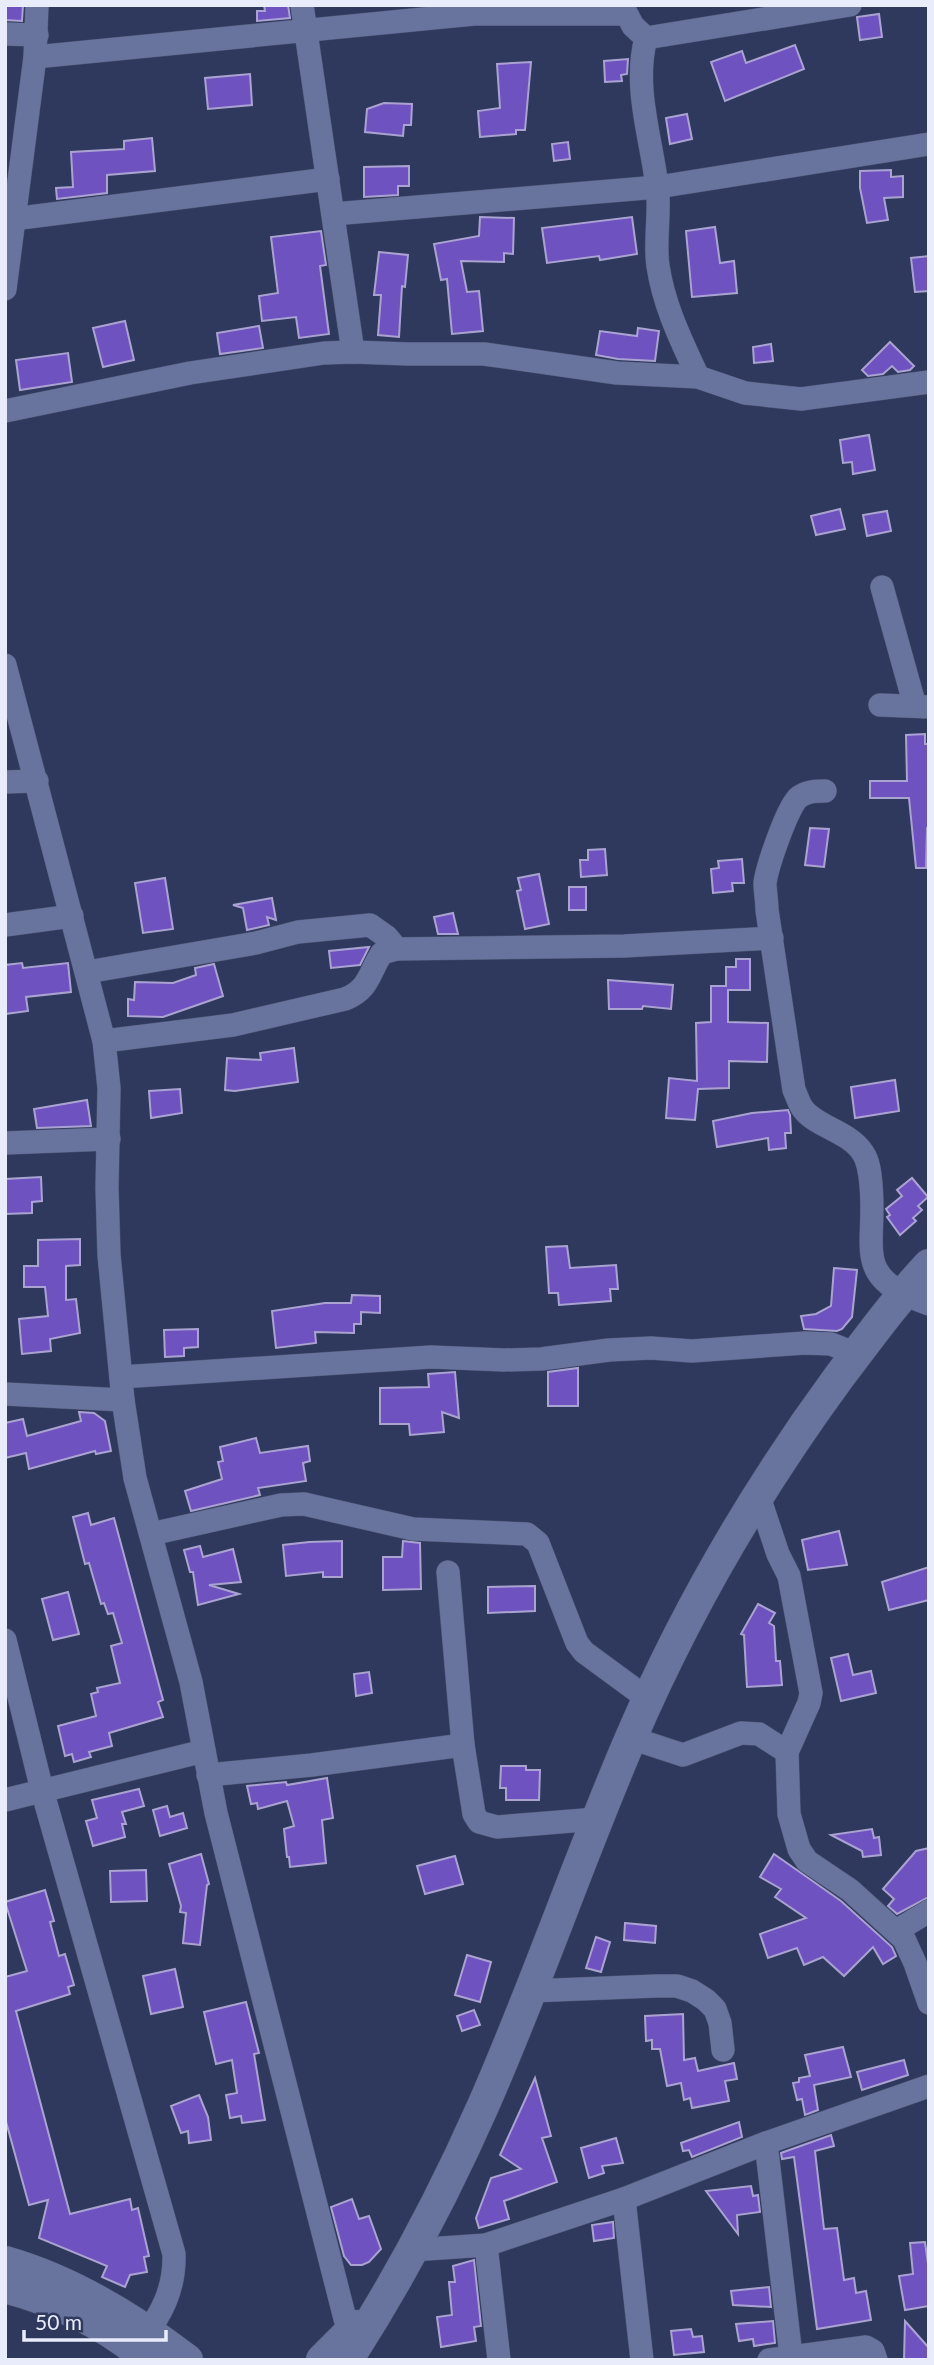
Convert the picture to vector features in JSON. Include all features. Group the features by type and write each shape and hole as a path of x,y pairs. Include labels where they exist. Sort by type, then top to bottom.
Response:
{"main road":[{"path":"322,2360 349,2348 380,2305 412,2250 482,2107 631,1738 692,1609 758,1494 810,1416 856,1354 915,1300 929,1265"},
{"path":"5,2262 62,2282 139,2350"},
{"path":"5,2287 42,2296 76,2311 139,2350 187,2360"}],"street":[{"path":"5,289 13,219 11,187 36,46 37,5"},
{"path":"302,5 353,352"},
{"path":"5,34 36,46 304,30 474,14 624,10 640,34 646,38 850,5"},
{"path":"646,38 641,57 642,85 658,187 658,264 670,314 698,377"},
{"path":"333,214 658,187 929,144"},
{"path":"13,219 328,180"},
{"path":"5,411 190,373 324,353 353,352 484,354 617,373 698,377 745,393 802,399 929,382"},
{"path":"880,705 922,706 883,587"},
{"path":"5,665 104,1041 109,1088 109,1255 123,1401 135,1478 191,1682 208,1775 349,2348"},
{"path":"5,782 37,781"},
{"path":"825,791 809,792 796,798 770,861 765,883 794,1090 804,1111 854,1142 864,1155 870,1172 872,1193 871,1251 874,1265 883,1280 915,1300"},
{"path":"5,925 72,916"},
{"path":"87,972 256,943 298,932 370,925 387,937 397,949"},
{"path":"104,1041 233,1025 345,999 353,996 368,982 382,953 397,949 624,946 772,938"},
{"path":"5,1143 109,1139"},
{"path":"121,1377 431,1357 541,1359 623,1349 692,1351 804,1343 831,1344 856,1354"},
{"path":"5,1394 123,1401"},
{"path":"758,1494 778,1554 789,1576 811,1693 787,1752 789,1814 799,1849 807,1861 850,1890 897,1931 909,1948 929,2003"},
{"path":"151,1534 281,1505 304,1504 413,1529 527,1534 538,1543 577,1643 584,1652 648,1699"},
{"path":"448,1572 463,1745 474,1814 479,1822 497,1827 597,1819"},
{"path":"5,1640 42,1790 174,2254 174,2275 170,2292 162,2312 139,2350"},
{"path":"631,1738 683,1755 741,1733 759,1734 787,1752"},
{"path":"208,1775 312,1765 463,1745"},
{"path":"5,1800 204,1751"},
{"path":"897,1931 929,1911"},
{"path":"530,1991 677,1986 692,1991 715,2009 720,2023 723,2050"},
{"path":"412,2250 486,2245 624,2199 766,2143 929,2085"},
{"path":"766,2143 780,2358 866,2347 873,2351 876,2360"},
{"path":"624,2199 642,2360"},
{"path":"486,2245 499,2360"}],"building":[{"path":"5,5 23,5 22,21 5,20"},
{"path":"264,5 288,5 290,18 257,21 257,11 265,11"},
{"path":"879,14 882,37 860,40 857,17"},
{"path":"795,45 804,69 725,101 711,62 742,51 746,63"},
{"path":"628,59 627,74 621,75 622,81 605,82 604,61"},
{"path":"531,62 525,130 516,130 516,134 480,137 478,111 500,108 497,64"},
{"path":"250,74 252,105 208,109 205,78"},
{"path":"384,103 412,104 411,125 404,125 403,136 365,132 367,109"},
{"path":"687,114 692,139 670,144 666,118"},
{"path":"152,138 155,171 107,175 107,193 57,199 56,188 73,187 71,152 124,149 124,141"},
{"path":"568,142 570,159 554,161 552,144"},
{"path":"409,166 409,186 398,186 398,195 364,197 364,167"},
{"path":"891,170 891,177 903,176 903,197 884,198 888,220 867,223 860,188 860,171"},
{"path":"480,217 514,218 513,254 504,253 504,262 461,261 467,292 479,291 483,331 452,334 447,279 441,280 434,244 479,236"},
{"path":"632,217 637,254 600,260 599,256 547,263 542,228"},
{"path":"715,227 720,263 734,261 737,293 692,297 686,231"},
{"path":"321,231 326,265 320,266 329,334 299,338 296,317 262,321 259,296 278,293 271,237"},
{"path":"379,252 408,255 405,287 402,286 399,337 378,335 381,295 374,295"},
{"path":"929,256 929,291 915,292 911,258"},
{"path":"125,321 134,360 103,367 93,328"},
{"path":"259,326 263,348 220,354 217,333"},
{"path":"638,328 659,331 655,361 596,355 600,331 637,336"},
{"path":"890,342 914,366 910,370 898,372 892,366 883,374 868,376 862,370"},
{"path":"771,344 773,361 754,363 753,347"},
{"path":"68,353 72,382 20,390 16,360"},
{"path":"869,435 875,470 853,474 852,462 843,463 840,440"},
{"path":"840,509 845,529 816,535 811,516"},
{"path":"887,511 891,531 867,536 863,515"},
{"path":"925,734 925,744 929,744 929,828 926,868 916,868 909,798 870,798 870,781 907,781 906,735"},
{"path":"810,828 829,829 824,867 805,865"},
{"path":"605,849 607,875 581,877 580,860 588,860 588,850"},
{"path":"742,859 744,883 732,883 733,891 713,893 711,869 719,868 718,861"},
{"path":"539,874 549,924 525,929 517,891 521,890 518,878"},
{"path":"165,878 173,929 143,933 135,883"},
{"path":"569,887 586,887 586,910 569,910"},
{"path":"272,898 276,920 267,917 269,925 247,930 243,908 233,905"},
{"path":"453,913 458,934 438,934 434,917"},
{"path":"369,947 360,965 331,968 329,951"},
{"path":"736,959 750,959 750,990 728,990 728,1022 768,1023 767,1062 729,1061 729,1088 698,1089 695,1120 666,1118 669,1078 697,1081 696,1023 711,1022 711,986 726,986 726,967 736,967"},
{"path":"22,963 23,968 68,963 71,992 26,997 28,1011 5,1014 5,965"},
{"path":"214,964 223,996 163,1017 128,1016 128,999 134,1000 135,982 173,983 196,975 195,968"},
{"path":"608,980 673,985 671,1009 643,1006 642,1009 609,1009"},
{"path":"294,1048 298,1082 225,1090 227,1058 261,1060 260,1053"},
{"path":"895,1080 899,1111 855,1118 851,1087"},
{"path":"180,1089 182,1113 151,1118 149,1091"},
{"path":"87,1100 91,1126 37,1128 34,1109"},
{"path":"788,1110 791,1133 785,1133 786,1148 769,1150 768,1138 717,1147 713,1121 752,1113"},
{"path":"41,1177 42,1201 32,1202 32,1213 5,1214 5,1179"},
{"path":"912,1178 928,1197 918,1206 922,1210 913,1218 916,1221 900,1235 887,1217 890,1215 886,1209 902,1196 897,1190"},
{"path":"80,1239 80,1265 66,1266 66,1300 76,1299 80,1333 50,1339 51,1351 22,1354 19,1319 48,1316 45,1287 24,1287 24,1266 38,1266 38,1240"},
{"path":"567,1246 570,1268 616,1265 618,1289 610,1289 611,1301 559,1305 558,1293 549,1293 546,1247"},
{"path":"834,1268 857,1270 852,1317 837,1331 804,1329 801,1316 816,1314 831,1306"},
{"path":"352,1295 380,1296 380,1313 361,1312 361,1324 354,1324 354,1333 315,1332 316,1343 276,1348 272,1311 325,1303 351,1303"},
{"path":"198,1329 198,1347 184,1348 184,1356 165,1357 164,1330"},
{"path":"578,1368 578,1406 548,1406 548,1372"},
{"path":"455,1372 459,1418 442,1412 444,1432 410,1435 409,1424 380,1424 380,1388 429,1387 428,1374"},
{"path":"79,1412 94,1413 105,1421 111,1451 96,1454 95,1451 29,1469 26,1453 5,1458 5,1423 23,1419 27,1436 81,1421"},
{"path":"256,1438 260,1453 308,1446 310,1461 303,1463 306,1481 258,1488 260,1495 191,1511 185,1491 222,1479 218,1462 223,1461 220,1447"},
{"path":"88,1513 91,1525 114,1518 163,1700 158,1702 163,1717 109,1733 112,1746 89,1752 91,1757 74,1762 72,1754 65,1756 58,1726 96,1716 91,1694 98,1692 97,1688 120,1683 111,1646 122,1643 113,1613 108,1614 104,1603 101,1604 89,1563 85,1564 73,1517"},
{"path":"839,1531 847,1565 808,1570 802,1540"},
{"path":"342,1541 342,1577 323,1577 323,1572 286,1576 283,1545"},
{"path":"403,1541 420,1543 421,1589 383,1590 383,1557 402,1557"},
{"path":"200,1546 203,1557 233,1549 241,1582 209,1585 239,1594 198,1605 193,1572 190,1572 184,1550"},
{"path":"929,1567 929,1600 889,1610 882,1582"},
{"path":"535,1586 535,1611 488,1613 488,1587"},
{"path":"68,1592 79,1634 53,1640 42,1599"},
{"path":"758,1604 775,1613 769,1623 774,1626 776,1661 780,1661 782,1685 747,1687 744,1635 741,1634"},
{"path":"848,1654 853,1675 871,1671 876,1693 841,1701 831,1658"},
{"path":"369,1672 372,1693 356,1696 354,1674"},
{"path":"501,1766 526,1766 526,1770 540,1770 539,1800 506,1800 506,1788 500,1788"},
{"path":"327,1778 333,1818 322,1820 326,1863 290,1867 284,1829 294,1826 287,1801 258,1809 257,1803 251,1804 247,1786 286,1782 287,1785"},
{"path":"139,1789 144,1806 122,1812 126,1824 122,1824 125,1837 93,1846 86,1821 97,1818 92,1800"},
{"path":"167,1806 170,1817 183,1813 187,1828 160,1836 153,1810"},
{"path":"872,1829 874,1838 879,1837 881,1855 863,1857 862,1851 831,1835"},
{"path":"929,1848 929,1897 897,1914 888,1906 894,1899 883,1889 916,1851"},
{"path":"201,1854 209,1884 200,1945 183,1943 186,1913 180,1912 181,1906 169,1864"},
{"path":"774,1854 841,1901 892,1947 896,1956 883,1964 873,1947 844,1976 823,1957 804,1965 797,1948 768,1958 760,1934 806,1918 775,1897 781,1889 760,1877"},
{"path":"455,1856 463,1884 425,1894 417,1866"},
{"path":"146,1870 147,1901 111,1902 110,1871"},
{"path":"45,1890 54,1921 50,1922 59,1956 65,1954 74,1985 68,1987 70,1994 16,2011 70,2214 130,2199 132,2210 138,2208 149,2256 144,2257 147,2272 130,2275 125,2287 102,2277 107,2266 39,2238 48,2200 29,2205 5,2118 5,1977 27,1971 5,1902"},
{"path":"625,1923 656,1926 655,1943 624,1940"},
{"path":"596,1937 610,1942 601,1972 586,1968"},
{"path":"467,1955 491,1962 480,2002 455,1995"},
{"path":"175,1969 183,2007 151,2014 143,1976"},
{"path":"246,2002 259,2053 254,2054 265,2120 242,2123 241,2116 230,2118 226,2095 237,2093 232,2060 216,2064 204,2012"},
{"path":"474,2010 480,2025 462,2031 457,2016"},
{"path":"683,2014 684,2060 695,2058 698,2071 734,2063 737,2079 725,2081 729,2101 692,2108 690,2098 684,2100 681,2083 667,2086 660,2049 652,2049 652,2040 646,2041 645,2016"},
{"path":"843,2047 851,2077 814,2085 818,2110 805,2115 802,2099 797,2100 793,2083 799,2082 799,2078 810,2076 805,2055"},
{"path":"904,2060 908,2075 862,2090 857,2072"},
{"path":"535,2078 551,2136 542,2138 557,2182 504,2201 509,2219 479,2228 476,2218 491,2178 521,2169 500,2155"},
{"path":"199,2095 208,2117 211,2140 189,2143 188,2131 181,2133 171,2106"},
{"path":"739,2122 742,2137 692,2157 689,2150 683,2151 681,2143"},
{"path":"831,2135 834,2146 815,2151 824,2229 837,2228 844,2280 854,2278 856,2293 866,2291 871,2320 817,2329 794,2157 782,2159 781,2153"},
{"path":"616,2138 623,2163 602,2166 604,2173 589,2178 581,2148"},
{"path":"751,2186 753,2196 758,2195 760,2212 737,2215 738,2234 706,2191"},
{"path":"352,2199 359,2219 369,2216 381,2249 369,2262 362,2265 351,2265 344,2256 331,2207"},
{"path":"613,2222 614,2238 594,2241 592,2225"},
{"path":"925,2242 929,2271 929,2306 905,2310 899,2276 913,2274 910,2243"},
{"path":"474,2260 481,2326 474,2327 476,2341 441,2347 437,2317 452,2315 449,2282 455,2282 453,2266"},
{"path":"769,2287 771,2307 733,2305 731,2291"},
{"path":"773,2321 775,2343 754,2346 753,2339 739,2341 736,2324"},
{"path":"905,2321 929,2348 929,2360 904,2360"},
{"path":"691,2329 693,2337 702,2336 704,2352 674,2355 671,2331"}]}
